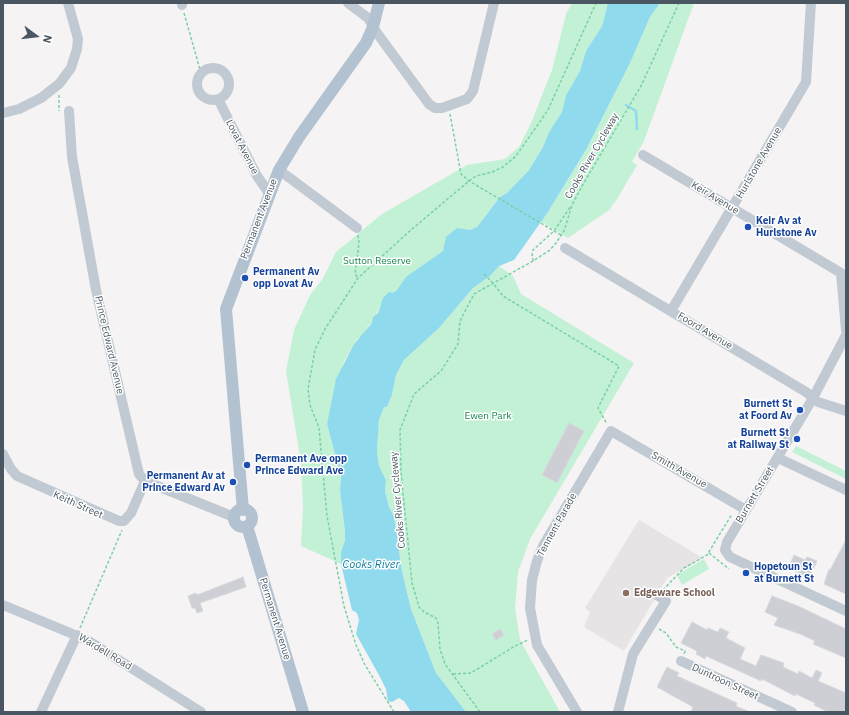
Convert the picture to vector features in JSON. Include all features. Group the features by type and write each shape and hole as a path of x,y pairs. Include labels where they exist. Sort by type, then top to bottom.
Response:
{"main road":[{"name":"Permanent Avenue","path":"303,712 247,526 251,518 250,513 239,513 226,309 279,170 299,137 366,44 373,27 379,3"}],"street":[{"path":"3,113 30,105 59,84 71,68 78,43 78,34 68,3"},
{"path":"348,3 368,18 429,104 435,108 447,106 467,99 473,91 494,3"},
{"name":"Hurlstone Avenue","path":"671,311 733,209 806,82 812,3"},
{"path":"217,69 226,76 228,86 227,92 218,99 208,99 199,93 197,83 201,73 206,70 217,69"},
{"name":"Lovat Avenue","path":"218,99 257,176 269,193"},
{"name":"Prince Edward Avenue","path":"64,111 96,290 135,465 139,474 145,481"},
{"name":"Keir Avenue","path":"643,155 841,273 846,330"},
{"path":"279,170 357,228"},
{"name":"Foord Avenue","path":"564,248 671,311 818,402 846,411"},
{"name":"Burnett Street","path":"846,335 778,458 727,542 725,550 730,557 846,612"},
{"name":"Smith Avenue","path":"611,431 746,510"},
{"name":"Tennent Parade","path":"577,712 540,653 535,637 530,608 532,580 543,546 611,431"},
{"name":"Keith Street","path":"3,454 11,469 17,476 25,481 111,519 119,521 127,519"},
{"path":"778,458 846,490"},
{"path":"127,519 133,510 145,481 239,513"},
{"path":"618,712 633,654 645,637 666,601 658,596"},
{"name":"Wardell Road","path":"3,605 77,635 185,708 201,712"},
{"path":"41,712 77,635"},
{"name":"Duntroon Street","path":"681,661 792,712"}],"path":[{"path":"394,712 365,665 356,646 344,606 327,516 319,428 310,405 308,389 314,350 325,329 358,278 412,229 469,181 476,176 492,172 503,167 516,156 548,110 596,3"},
{"name":"Cooks River Cycleway","path":"480,712 453,674 448,670 442,657 438,623 436,618 424,612 419,607 412,583 401,472 400,430 414,394 441,371 458,344 460,321 474,294 493,282 534,261 550,250 561,236 572,205 629,107 661,46 679,3"},
{"path":"182,4 201,73"},
{"path":"59,84 64,111"},
{"path":"447,106 451,117 461,174 469,181 561,236"},
{"path":"534,261 532,254 533,250 554,231 572,205"},
{"path":"357,228 359,243 355,274 358,278"},
{"path":"484,274 493,282 503,296 619,366 598,408 611,431"},
{"path":"658,596 666,584 684,568 707,555 732,514"},
{"path":"77,635 127,519"},
{"path":"709,552 729,569"},
{"path":"652,625 666,632 676,647"},
{"path":"453,674 471,673 515,646 535,637"}],"shaded area":[{"name":"Edgeware School","path":"639,520 703,558 667,578 624,651 584,627 590,612 585,608"}],"green space":[{"name":"Sutton Reserve","path":"572,3 608,3 602,26 586,51 580,71 566,95 562,112 549,132 543,147 529,170 507,193 500,197 477,227 470,230 461,229 445,245 443,251 407,277 401,287 380,306 372,323 368,326 363,335 357,339 344,361 327,424 341,476 340,491 345,540 341,552 341,564 301,546 303,507 301,463 286,371 294,330 310,295 322,280 336,252 382,214 467,165 505,159 519,147 531,123 552,70 566,14"},
{"path":"660,3 694,3 644,141 632,162 637,165 609,210 568,238 540,221 548,212 587,148 630,63 650,17"},
{"name":"Ewen Park","path":"499,266 513,276 521,294 634,363 530,539 518,572 515,608 520,640 560,712 466,712 459,705 436,673 411,609 402,571 394,516 389,507 385,491 386,480 379,466 377,451 379,420 384,407 387,407 392,395 396,375 404,360 439,328 473,288 490,276"},
{"path":"796,446 846,471 846,479 792,452"},
{"path":"704,559 709,569 682,585 677,575"}],"water":[{"name":"Cooks River","path":"608,3 660,3 650,17 630,63 587,148 548,212 514,260 499,266 490,276 473,288 439,328 404,360 396,375 392,395 387,407 384,407 379,420 377,451 379,466 386,480 385,491 389,507 394,516 402,571 411,609 436,673 466,712 411,712 404,701 399,698 392,702 388,701 386,689 356,634 359,620 357,613 352,610 341,564 341,552 345,540 345,531 340,491 341,476 327,424 336,379 354,344 372,323 373,317 378,313 383,298 389,292 393,293 397,290 406,277 443,251 446,237 457,228 470,230 477,227 500,197 507,193 529,170 543,147 549,132 562,112 566,95 580,71 586,51 602,26"}],"building":[{"path":"569,423 584,431 557,483 542,475"},
{"path":"846,540 846,594 824,584 829,569 830,570"},
{"path":"794,555 805,560 807,557 817,561 809,578 788,568"},
{"path":"243,577 246,587 200,603 203,611 197,613 195,608 192,608 188,596 196,593 197,595"},
{"path":"772,596 798,606 846,629 846,658 813,644 815,641 800,634 774,625 778,618 765,612"},
{"path":"692,622 707,630 708,628 718,632 720,628 729,632 726,638 745,648 740,659 756,666 761,655 784,663 783,667 798,674 799,671 812,678 816,670 822,673 818,681 846,693 846,712 828,712 814,705 815,703 796,694 795,696 762,679 761,681 706,656 705,659 696,654 697,651 681,643"},
{"path":"500,629 504,635 496,640 492,634"},
{"path":"667,667 679,673 677,676 737,703 736,706 750,712 691,712 693,707 657,687"}],"waterway":[{"path":"626,105 636,111 637,129"}],"place":[{"name":"Keir Av at Hurlstone Av","path":"748,227"},
{"name":"Permanent Av opp Lovat Av","path":"245,278"},
{"name":"Burnett St at Foord Av","path":"800,410"},
{"name":"Burnett St at Railway St","path":"797,439"},
{"name":"Permanent Ave opp Prince Edward Ave","path":"247,465"},
{"name":"Permanent Av at Prince Edward Av","path":"233,482"},
{"name":"Hopetoun St at Burnett St","path":"746,573"},
{"name":"Edgeware School","path":"626,593"}]}
